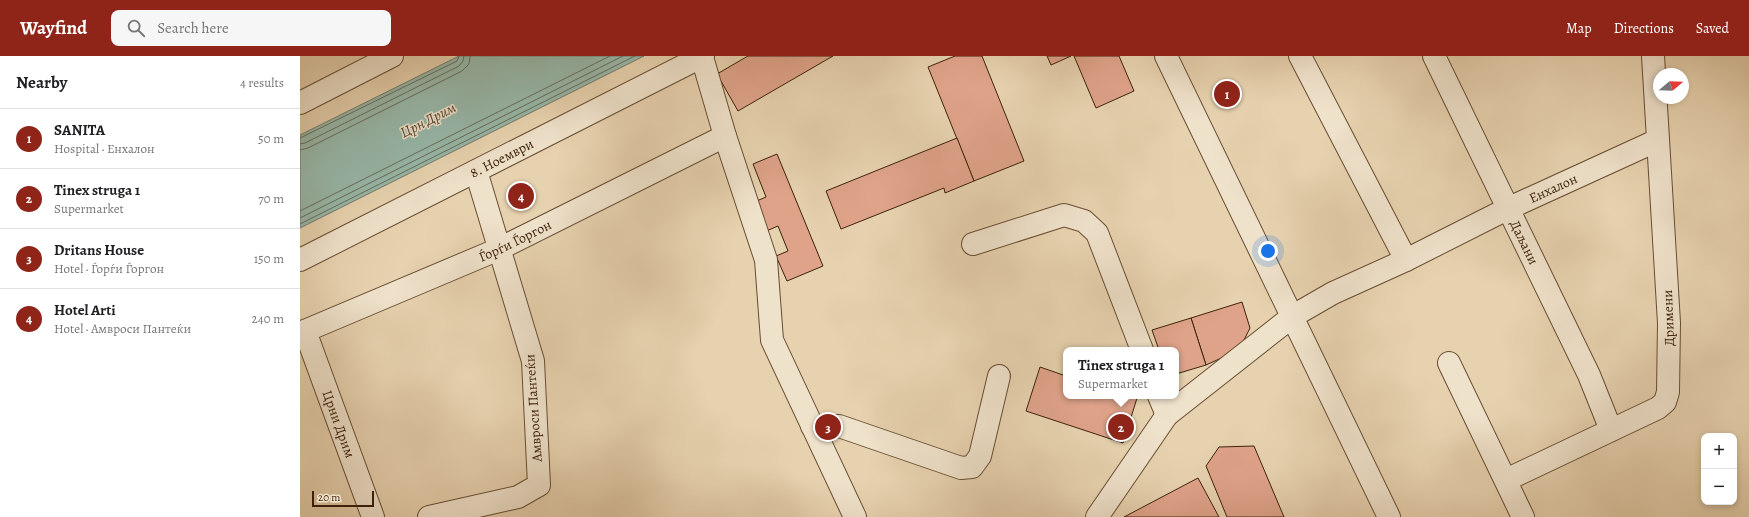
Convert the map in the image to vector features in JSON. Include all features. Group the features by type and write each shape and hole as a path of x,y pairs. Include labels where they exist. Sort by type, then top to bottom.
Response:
{"street":[{"path":"300,104 392,56"},
{"path":"702,56 725,136 766,260 772,340 855,517"},
{"name":"8. Ноември","path":"300,260 702,56"},
{"path":"1166,56 1389,517"},
{"path":"1300,56 1406,260"},
{"name":"Даљани","path":"1434,56 1507,210 1589,375 1611,430"},
{"name":"Дримени","path":"1506,480 1658,408 1665,402 1668,392 1669,323 1653,56"},
{"name":"Ѓорѓи Ѓоргон","path":"302,332 499,249 725,136"},
{"name":"Енхалон","path":"1179,394 1293,316 1333,293 1406,260 1507,210 1658,140"},
{"name":"Амвроси Пантеќи","path":"429,517 518,497 538,485 533,361 476,170"},
{"path":"973,244 1064,215 1084,221 1097,233 1141,347"},
{"name":"Црни Дрим","path":"302,332 373,517"},
{"path":"1449,363 1523,517"},
{"path":"812,426 839,426 961,468 972,466 980,456 999,376"},
{"name":"Енхалон","path":"1097,517 1163,405 1172,399"}],"water":[{"name":"Црн Дрим","path":"459,56 644,56 300,228 300,135"}],"building":[{"path":"748,56 833,56 738,111 717,74"},
{"path":"955,56 982,56 1024,161 974,181 928,67"},
{"path":"1047,56 1071,56 1051,65"},
{"path":"1074,56 1119,56 1134,91 1096,108"},
{"path":"957,138 974,181 945,193 944,188 841,229 826,191"},
{"path":"777,154 823,266 787,281 776,256 788,251 778,226 764,232 752,203 766,197 753,164"},
{"path":"1242,302 1250,328 1239,350 1206,365 1191,318"},
{"path":"1191,318 1206,365 1179,373 1179,347 1158,347 1152,330"},
{"path":"1040,367 1063,375 1063,399 1137,399 1123,443 1026,411"},
{"path":"1254,446 1284,517 1227,517 1206,466 1219,447"},
{"path":"1198,478 1219,517 1124,517"}],"place":[{"name":"SANITA","path":"1227,94"},
{"name":"Hotel Arti","path":"521,196"},
{"name":"Dritans House","path":"828,427"},
{"name":"Tinex struga 1","path":"1121,427"}]}
